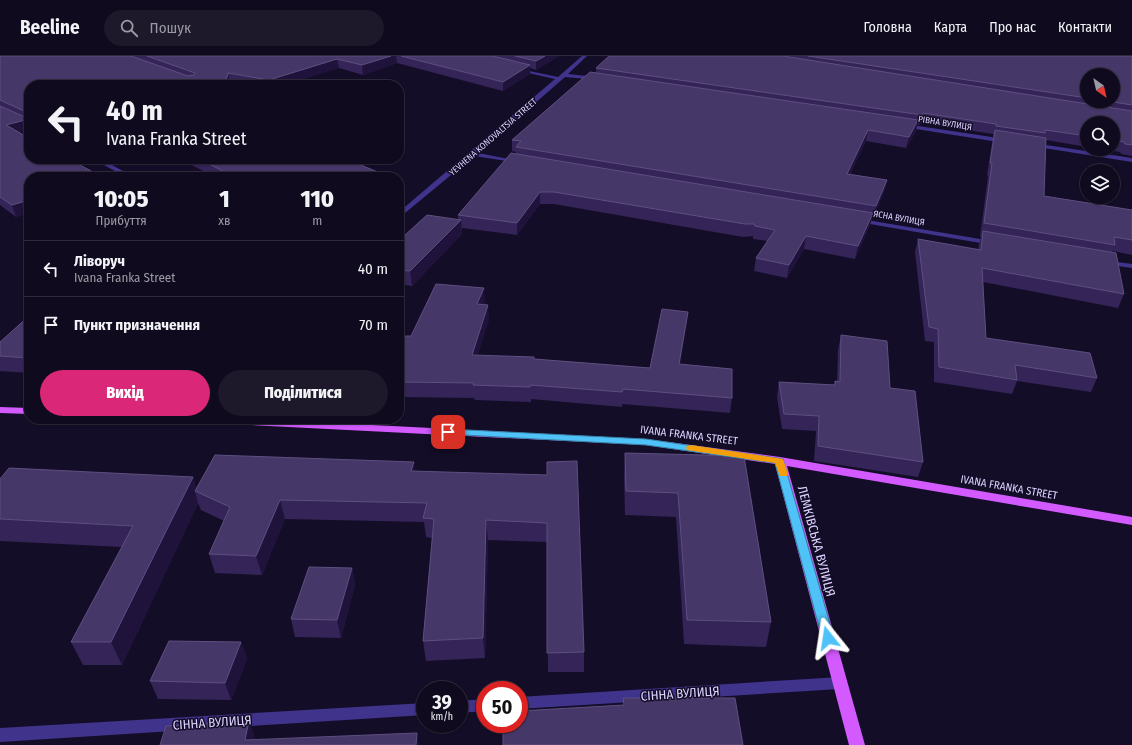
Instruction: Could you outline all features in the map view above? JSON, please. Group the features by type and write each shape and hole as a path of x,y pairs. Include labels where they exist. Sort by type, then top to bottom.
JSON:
{"main road":[{"path":"0,410 24,411"},
{"name":"IVANA FRANKA STREET","path":"344,424 646,442 780,461 1132,521"},
{"name":"ЛЕМКІВСЬКА ВУЛИЦЯ","path":"780,461 857,745"}],"street":[{"name":"YEVHENA KONOVALTSIA STREET","path":"404,212 473,154 585,56"},
{"path":"510,67 562,77 604,81"},
{"name":"РІВНА ВУЛИЦЯ","path":"896,124 1014,142"},
{"path":"1030,145 1132,160"},
{"path":"473,154 528,164"},
{"path":"106,164 121,172"},
{"name":"ЯСНА ВУЛИЦЯ","path":"850,218 999,244"},
{"path":"1101,261 1132,266"},
{"name":"СІННА ВУЛИЦЯ","path":"528,702 840,683"},
{"name":"СІННА ВУЛИЦЯ","path":"0,735 416,710"}],"building":[{"path":"0,56 131,56 188,76 194,75 195,73 147,56 391,56 362,65 337,59 269,80 228,73 226,80 24,80 24,111 0,100"},
{"path":"401,56 493,56 530,65 503,82"},
{"path":"515,56 545,56 536,61"},
{"path":"609,56 783,56 1080,103 1080,108 1113,108 1132,111 1132,145 1120,141 1120,116 1080,116 1080,135 1045,130 1045,133 923,113 922,115 596,68"},
{"path":"808,56 1132,56 1132,105 1120,103 1120,68 1080,68 1080,97"},
{"path":"590,72 918,120 909,137 868,130 847,174 887,180 876,206 516,147 521,141 512,140"},
{"path":"0,106 24,117 24,120 6,125 24,135 24,164 78,164 93,172 24,172 24,201 12,205 0,197"},
{"path":"995,130 1046,138 1044,196 1080,202 1080,204 1094,204 1132,210 1132,240 1114,237 1115,245 984,223 992,163 990,163"},
{"path":"511,153 873,213 858,246 806,236 789,265 756,258 775,230 755,226 754,224 745,224 554,192 540,192 517,223 458,215"},
{"path":"209,164 358,164 378,172 225,172"},
{"path":"427,215 461,220 410,271 404,270 404,236"},
{"path":"983,231 1116,253 1124,294 982,268 986,338 1090,353 1097,378 1015,365 1017,380 939,367 938,329 929,327 918,239 981,250"},
{"path":"436,284 484,288 477,304 488,305 472,355 534,357 534,359 650,368 662,309 688,312 679,364 732,369 732,398 623,389 622,392 530,385 530,387 473,385 474,383 404,382 404,336 411,336"},
{"path":"24,320 24,358 0,356 0,342"},
{"path":"841,335 887,341 890,388 915,391 923,462 818,446 819,416 784,414 779,382 835,385 835,381 840,382"},
{"path":"625,453 744,456 771,622 687,620 678,493 626,491"},
{"path":"215,455 414,462 411,471 547,475 547,462 577,461 584,652 547,653 547,523 486,520 483,638 423,641 434,519 423,518 427,503 280,500 256,556 209,554 230,507 195,491"},
{"path":"9,468 193,477 111,642 71,642 133,526 0,519 0,479"},
{"path":"309,567 352,568 337,620 291,619"},
{"path":"169,641 241,642 225,683 150,681"},
{"path":"623,698 735,698 743,745 503,745 503,733 528,733 528,710 624,705"},
{"path":"249,721 245,740 417,733 416,745 160,745 166,726"}],"slow traffic":[{"path":"691,448 780,461 783,474"}],"route":[{"path":"448,432 646,442 780,461 828,638"}]}
